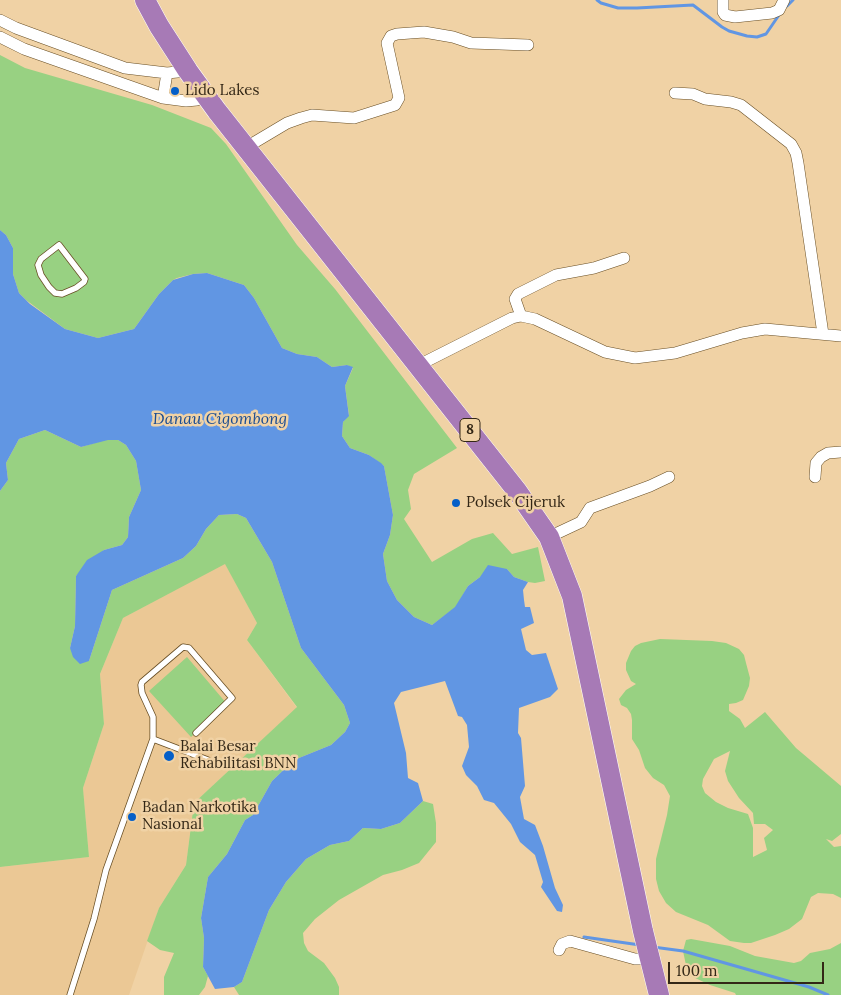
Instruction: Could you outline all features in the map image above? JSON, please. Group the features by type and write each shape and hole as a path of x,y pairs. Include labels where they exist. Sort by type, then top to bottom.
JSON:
{"highway":[{"name":"8","path":"145,0 188,71 245,148 419,365 517,491 549,537 572,596 643,931 659,995"}],"street":[{"path":"723,0 723,12 725,15 735,17 772,13 779,10 784,0"},
{"path":"0,20 94,57 130,68 167,73 188,71"},
{"path":"245,148 287,123 301,118 312,116 354,118 395,105 399,98 387,43 391,36 396,34 424,32 453,37 471,43 528,45"},
{"path":"0,37 24,49 163,98 186,101 197,100 206,96"},
{"path":"124,84 130,68"},
{"path":"163,98 167,73"},
{"path":"675,93 693,94 705,99 740,105 791,144 796,153 798,163 823,334"},
{"path":"521,316 515,300 518,294 556,275 594,268 624,258"},
{"path":"419,365 512,318 521,316 535,319 605,352 635,358 684,351 755,330 774,329 841,336"},
{"path":"815,477 816,462 821,457 825,454 841,452"},
{"path":"549,537 581,522 590,508 669,477"},
{"path":"559,950 562,944 570,941 635,959 650,956"}],"lane":[{"path":"59,245 72,262 85,280 69,292 56,293 41,275 39,262 59,245"},
{"path":"70,995 94,919 106,870 153,739 153,717 142,693 141,685 142,682 183,647 189,648 232,698 196,733"},
{"path":"153,739 208,760"}],"shaded area":[{"name":"Balai Besar Rehabilitasi BNN","path":"225,563 257,623 247,640 297,708 194,803 186,865 159,908 129,995 0,995 0,867 89,857 83,788 104,724 100,674 123,618"}],"green space":[{"path":"0,55 25,68 152,105 211,128 226,144 297,245 335,289 457,448 414,474 408,490 411,509 404,519 432,562 472,539 493,533 512,554 538,547 545,581 528,582 514,577 507,569 480,577 468,586 456,607 432,625 414,617 397,600 387,581 383,554 390,535 393,515 384,466 369,455 350,448 342,436 343,422 349,415 345,386 353,368 347,365 332,367 317,357 297,354 282,348 254,298 244,285 207,273 177,278 159,294 134,329 98,338 65,329 26,300 19,293 13,274 13,248 6,235 0,230"},
{"path":"45,430 81,447 108,439 118,440 126,445 136,461 141,490 129,517 128,537 122,545 104,550 76,576 75,626 70,648 89,661 112,590 183,558 196,546 206,529 219,515 237,514 246,518 272,562 301,648 344,705 350,723 345,732 331,745 294,760 272,781 253,815 245,820 227,854 208,877 201,918 204,938 203,967 208,976 205,987 199,995 164,995 164,977 174,953 160,950 147,941 159,908 186,865 194,803 297,707 247,640 257,623 225,564 123,618 100,674 104,724 83,788 89,857 0,867 0,491 8,480 6,463 19,439"},
{"path":"660,639 712,641 726,643 739,649 744,655 750,678 749,686 743,700 729,704 729,711 740,719 745,728 765,712 796,748 841,786 841,834 832,841 826,839 834,847 841,846 841,898 833,894 818,893 811,897 802,919 789,929 751,943 730,941 708,925 676,912 666,903 659,891 656,879 656,859 670,796 664,785 653,778 645,768 639,750 632,739 631,714 627,708 621,705 619,699 626,690 636,684 631,681 626,670 626,663 631,651 641,643","holes":["730,751 725,771 728,781 739,798 753,813 754,824 765,824 773,830 764,838 767,850 753,857 753,828 748,814 716,802 705,793 702,786 703,779 714,759"]},
{"path":"187,657 227,704 191,737 149,691"},
{"path":"423,801 433,804 436,842 419,863 383,875 339,900 315,919 303,933 304,943 308,951 324,963 335,978 339,987 339,995 239,995 234,987 242,982 269,910 286,882 306,859 330,845 349,841 363,828 381,829 400,823"},
{"path":"691,939 730,946 755,956 794,963 801,961 810,953 830,949 841,943 841,995 736,995 691,976 687,970 683,951 686,940"}],"water":[{"name":"Danau Cigombong","path":"0,230 6,235 13,248 13,274 19,293 30,304 65,329 98,338 134,329 159,294 173,280 193,274 207,273 244,285 254,298 282,348 297,354 317,357 332,367 347,365 353,367 345,386 349,416 343,422 342,436 350,448 369,455 384,466 393,515 390,535 383,554 387,581 397,600 414,617 432,625 455,607 468,586 480,577 488,565 507,569 514,577 528,582 523,590 525,607 530,607 534,623 521,629 526,650 532,655 546,653 558,689 550,697 519,708 518,733 521,738 525,786 520,797 524,819 535,825 543,846 555,888 563,905 562,912 557,911 541,887 543,882 535,855 520,842 511,824 494,803 484,800 477,786 466,775 462,766 469,747 467,725 462,717 458,716 445,681 401,692 394,703 406,753 408,778 418,783 423,801 400,823 381,829 363,828 349,841 330,845 306,859 286,882 269,910 242,982 234,987 215,989 203,967 204,938 201,918 208,877 227,854 245,820 253,815 272,781 294,760 331,745 345,732 350,723 344,705 301,648 272,562 246,518 237,514 219,515 206,529 196,546 183,558 112,590 89,661 80,664 73,657 70,648 75,626 76,576 87,560 104,550 122,545 128,537 129,517 141,490 136,461 126,445 118,440 108,440 81,447 45,430 19,439 6,463 8,480 0,491"}],"waterway":[{"path":"597,0 618,8 693,5 729,31 757,37 766,34 779,15"},
{"path":"787,6 793,0"},
{"path":"584,937 640,945"},
{"path":"653,947 683,951 809,987 828,995"}],"place":[{"name":"Lido Lakes","path":"175,91"},
{"name":"Polsek Cijeruk","path":"456,503"},
{"name":"Balai Besar Rehabilitasi BNN","path":"169,756"},
{"name":"Badan Narkotika Nasional","path":"132,817"}]}
